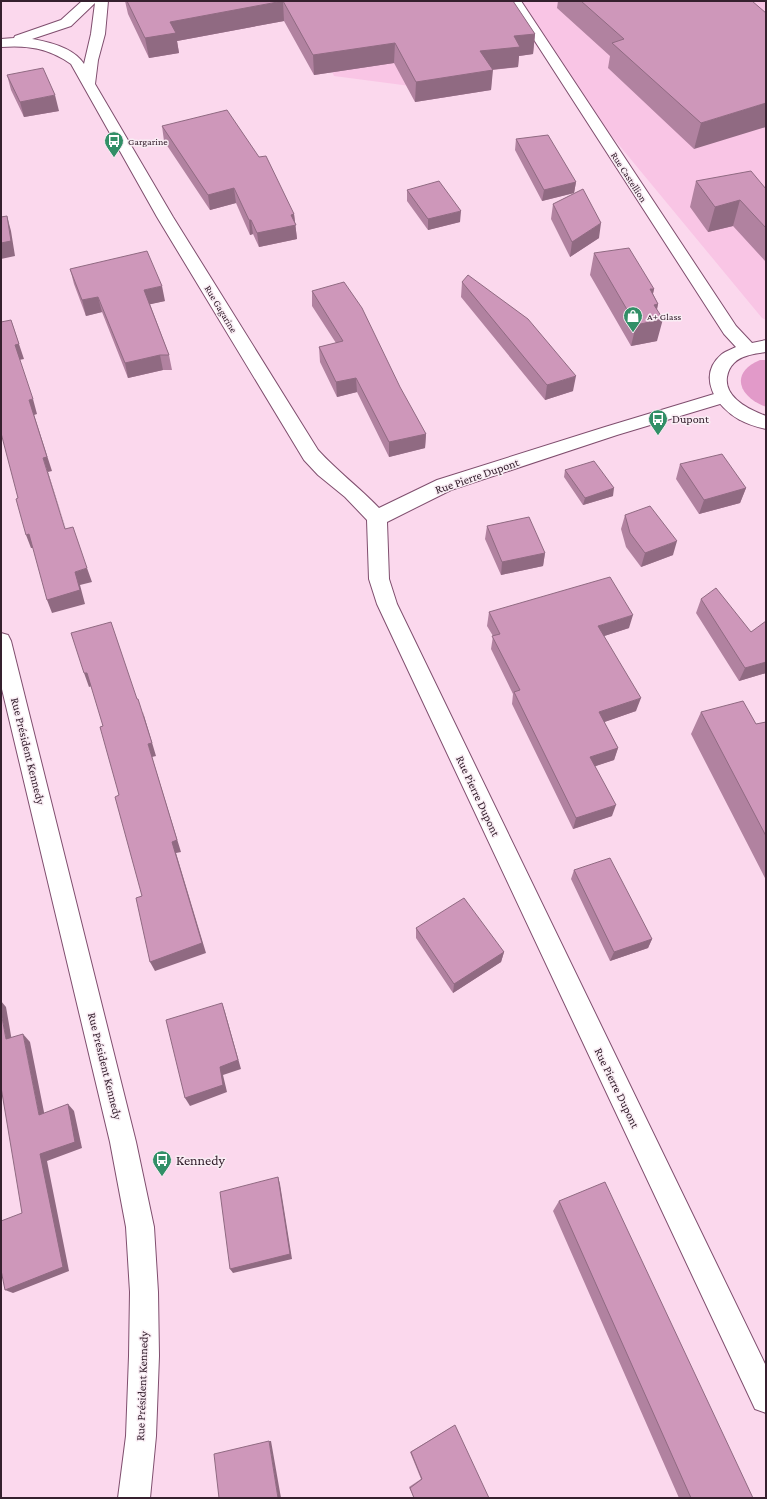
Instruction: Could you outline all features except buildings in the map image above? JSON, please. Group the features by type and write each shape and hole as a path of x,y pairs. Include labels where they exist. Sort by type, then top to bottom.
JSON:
{"street":[{"path":"4,42 48,30 66,23 90,1"},
{"path":"89,83 91,60 98,34 102,1"},
{"name":"Rue Castellion","path":"515,1 730,330 747,348"},
{"path":"60,51 60,42 66,23"},
{"path":"4,42 25,42 48,45 60,51 79,44 98,34"},
{"name":"Rue Gagarine","path":"60,51 76,62 165,217 311,455 324,470 352,492 377,518"},
{"path":"766,346 747,348 737,352 726,360 719,369 717,380 724,397 741,413 756,421 766,423"},
{"name":"Rue Pierre Dupont","path":"724,397 611,431 444,485 377,518 379,579 387,604 766,1398"},
{"name":"Rue Président Kennedy","path":"1,641 122,1134 140,1227 144,1292 144,1356 141,1436 134,1498"}],"shaded area":[{"path":"301,1 766,1 766,320 762,318 533,41 456,92 334,76"},
{"path":"760,360 766,360 766,407 749,397 741,385 741,378 744,371 750,365"}],"place":[{"name":"Gargarine","path":"114,158"},
{"name":"A+ Glass","path":"633,333"},
{"name":"Dupont","path":"658,436"},
{"name":"Kennedy","path":"162,1177"}]}
